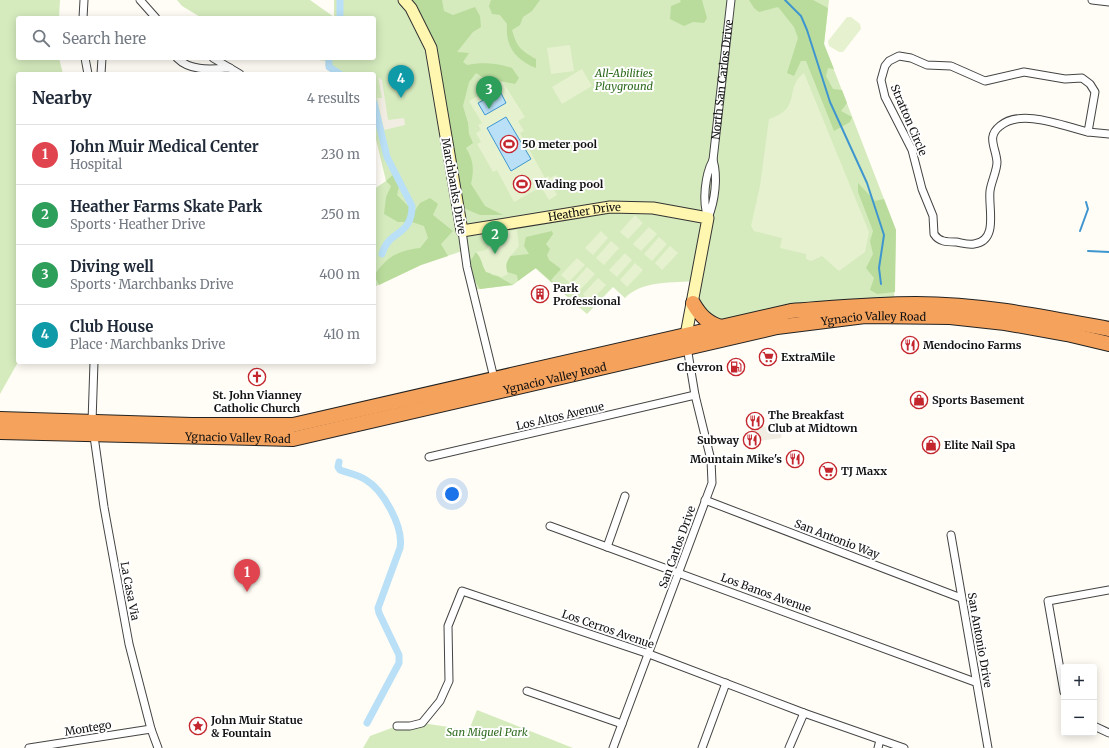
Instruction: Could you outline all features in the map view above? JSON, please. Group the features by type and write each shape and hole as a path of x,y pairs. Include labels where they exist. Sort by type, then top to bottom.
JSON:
{"highway":[{"path":"692,303 699,313 711,324 721,327"},
{"name":"Ygnacio Valley Road","path":"0,419 93,429 294,439 687,341 721,327 791,311 864,305 917,304 970,307 1034,315 1109,329"},
{"path":"825,321 825,315 827,312 856,310 864,305"},
{"name":"Ygnacio Valley Road","path":"0,432 292,425 494,378 687,341 865,316 950,317 1013,324 1068,334 1109,344"}],"street":[{"path":"83,16 84,0"},
{"path":"140,0 154,16"},
{"name":"Marchbanks Drive","path":"404,0 411,8 431,48 469,275 494,378"},
{"name":"North San Carlos Drive","path":"687,341 692,303 708,218 712,208 716,171 713,160 731,0"},
{"path":"1092,0 1109,2"},
{"name":"Stratton Circle","path":"905,56 927,65 951,66 985,81 1024,72 1065,79 1082,78 1090,84 1095,92 1088,132 1024,117 1011,119 1001,124 995,130 992,139 997,164 991,185 991,225 988,235 977,244 942,241 934,234 933,216 922,189 912,150 885,97 881,80 882,70 889,61 894,58 905,56"},
{"path":"85,60 88,72"},
{"path":"101,72 102,60"},
{"path":"179,60 203,70 230,68"},
{"path":"216,60 237,72"},
{"path":"1088,132 1109,134"},
{"name":"Heather Drive","path":"462,231 610,207 653,208 708,218"},
{"name":"San Carlos Drive","path":"613,748 712,483 712,468 695,395 687,341"},
{"name":"La Casa Via","path":"94,364 93,429 115,575 129,644 150,730 158,748"},
{"name":"Los Altos Avenue","path":"429,457 695,395"},
{"path":"607,547 625,496"},
{"name":"San Antonio Way","path":"705,500 961,598"},
{"name":"Los Banos Avenue","path":"550,526 975,682"},
{"name":"San Antonio Drive","path":"950,534 975,682 988,748"},
{"path":"1061,675 1048,601 1109,590"},
{"name":"Los Cerros Avenue","path":"397,726 410,726 422,723 440,701 449,681 448,626 462,591 649,654 804,713 904,748"},
{"path":"702,748 726,683"},
{"path":"527,691 622,724"},
{"path":"789,748 804,713"},
{"path":"1097,727 1109,733"},
{"name":"Montego","path":"29,748 150,730"},
{"path":"878,748 880,740"}],"green space":[{"path":"0,0 60,0 59,16 16,16 16,60 60,60 62,72 16,72 17,364 0,394"},
{"path":"177,0 310,0 333,16 199,16 182,6"},
{"name":"All-Abilities Playground","path":"334,0 829,0 824,44 896,230 894,304 721,327 699,313 696,281 649,285 632,292 625,298 613,287 587,314 535,268 513,285 472,290 465,250 421,265 376,286 376,188 386,181 376,139 376,72 334,72 325,65 326,61 319,60 376,60 376,16 334,16"},
{"path":"404,0 442,0 444,11 453,15 475,7 480,16 481,27 473,32 457,52 469,53 463,62 467,65 484,63 506,66 512,68 519,78 515,84 482,77 476,73 469,82 463,106 468,123 469,134 473,143 466,148 471,157 473,166 471,184 485,206 503,215 480,215 456,205 431,48"},
{"path":"491,0 540,0 532,11 523,17 520,25 512,30 520,48 536,59 536,68 523,61 513,52 508,39 507,24 500,15 492,14 489,6"},
{"path":"680,0 702,0 707,18 704,23 693,22 684,26 670,19 671,6 681,2"},
{"path":"749,0 813,0 828,8 824,44 834,69 828,68 826,76 833,89 842,90 847,103 841,111 852,117 850,122 834,131 806,61 801,61 794,76 787,73 798,38 794,27 778,7 759,12 754,8"},
{"path":"847,17 851,17 860,24 861,29 843,52 839,52 829,46 828,41"},
{"path":"570,45 574,71 551,74 547,48"},
{"path":"582,69 592,86 562,104 552,87"},
{"path":"804,73 869,232 865,252 839,271 822,256 811,261 806,259 806,254 780,248 782,238 754,231 751,226 760,186 769,119 779,115 786,109 789,104 794,85"},
{"path":"503,82 525,117 518,121 524,131 520,133 545,178 548,176 550,178 556,175 558,178 550,182 557,195 549,200 541,187 514,202 497,170 493,172 477,144 481,142 476,133 481,130 478,125 482,123 469,101"},
{"path":"397,171 401,178 397,195 414,212 420,203 430,198 438,204 433,215 453,231 441,244 448,256 421,265 379,285 376,279 376,273 384,263 399,253 420,248 428,238 424,226 412,222 398,222 384,214 386,197 391,186 386,181"},
{"path":"858,183 875,201 884,199 896,230 895,292 877,294 870,290 874,278 866,268 873,254 870,241 873,231 858,192"},
{"path":"635,215 643,223 628,239 620,232"},
{"path":"649,227 657,234 641,251 633,244"},
{"path":"517,230 519,246 507,262 506,269 508,274 502,277 486,272 480,257 476,252 486,250 494,241 493,234"},
{"path":"552,231 553,234 546,244 550,249 547,255 549,260 561,269 551,280 587,314 536,268 518,281 517,275 507,272 506,265 510,256 529,254 524,246 526,237"},
{"path":"601,231 608,238 593,255 585,248"},
{"path":"659,237 667,244 652,261 644,254"},
{"path":"611,241 619,248 604,265 596,258"},
{"path":"670,246 678,253 662,270 655,263"},
{"path":"476,252 482,259 483,266 492,275 497,276 513,285 480,289 467,267"},
{"path":"625,253 632,260 617,277 609,270"},
{"path":"577,258 585,265 569,282 561,275"},
{"path":"635,263 643,270 627,287 620,280"},
{"path":"587,267 595,274 579,291 572,284"},
{"path":"598,278 606,285 590,302 583,294"},
{"name":"San Miguel Park","path":"477,710 573,748 363,748 370,736 397,726 422,723 469,730"}],"shaded area":[{"path":"378,77 382,80 388,120 404,118 405,125 384,130 377,98 382,98"},
{"path":"759,425 782,433 781,438 759,441 753,439 750,427"}],"water":[{"path":"500,91 506,103 485,115 478,103"},
{"name":"50 meter pool","path":"506,117 531,159 511,171 487,128"}],"waterway":[{"path":"340,0 340,16"},
{"path":"785,0 801,16 807,30 830,102 867,183 884,235 879,268 881,284"},
{"path":"329,60 329,67 337,72"},
{"path":"376,111 387,157 412,206 411,216 408,223 390,240 385,246 382,254"},
{"path":"1080,231 1088,209 1086,202"},
{"path":"1088,251 1109,252"},
{"path":"339,462 338,467 340,470 363,478 373,485 379,492 391,510 399,530 400,539 400,548 378,608 399,655 399,663 367,723"}],"place":[{"name":"Club House","path":"401,98"},
{"name":"Diving well","path":"489,109"},
{"name":"50 meter pool","path":"509,144"},
{"name":"Wading pool","path":"522,184"},
{"name":"Heather Farms Skate Park","path":"495,254"},
{"name":"Park Professional","path":"540,294"},
{"name":"Mendocino Farms","path":"910,345"},
{"name":"ExtraMile","path":"768,357"},
{"name":"Chevron","path":"736,367"},
{"name":"St. John Vianney Catholic Church","path":"257,377"},
{"name":"Sports Basement","path":"919,400"},
{"name":"The Breakfast Club at Midtown","path":"755,421"},
{"name":"Subway","path":"752,440"},
{"name":"Elite Nail Spa","path":"931,445"},
{"name":"Mountain Mike's","path":"795,459"},
{"name":"TJ Maxx","path":"828,471"},
{"name":"John Muir Medical Center","path":"247,592"},
{"name":"John Muir Statue & Fountain","path":"198,726"}]}
